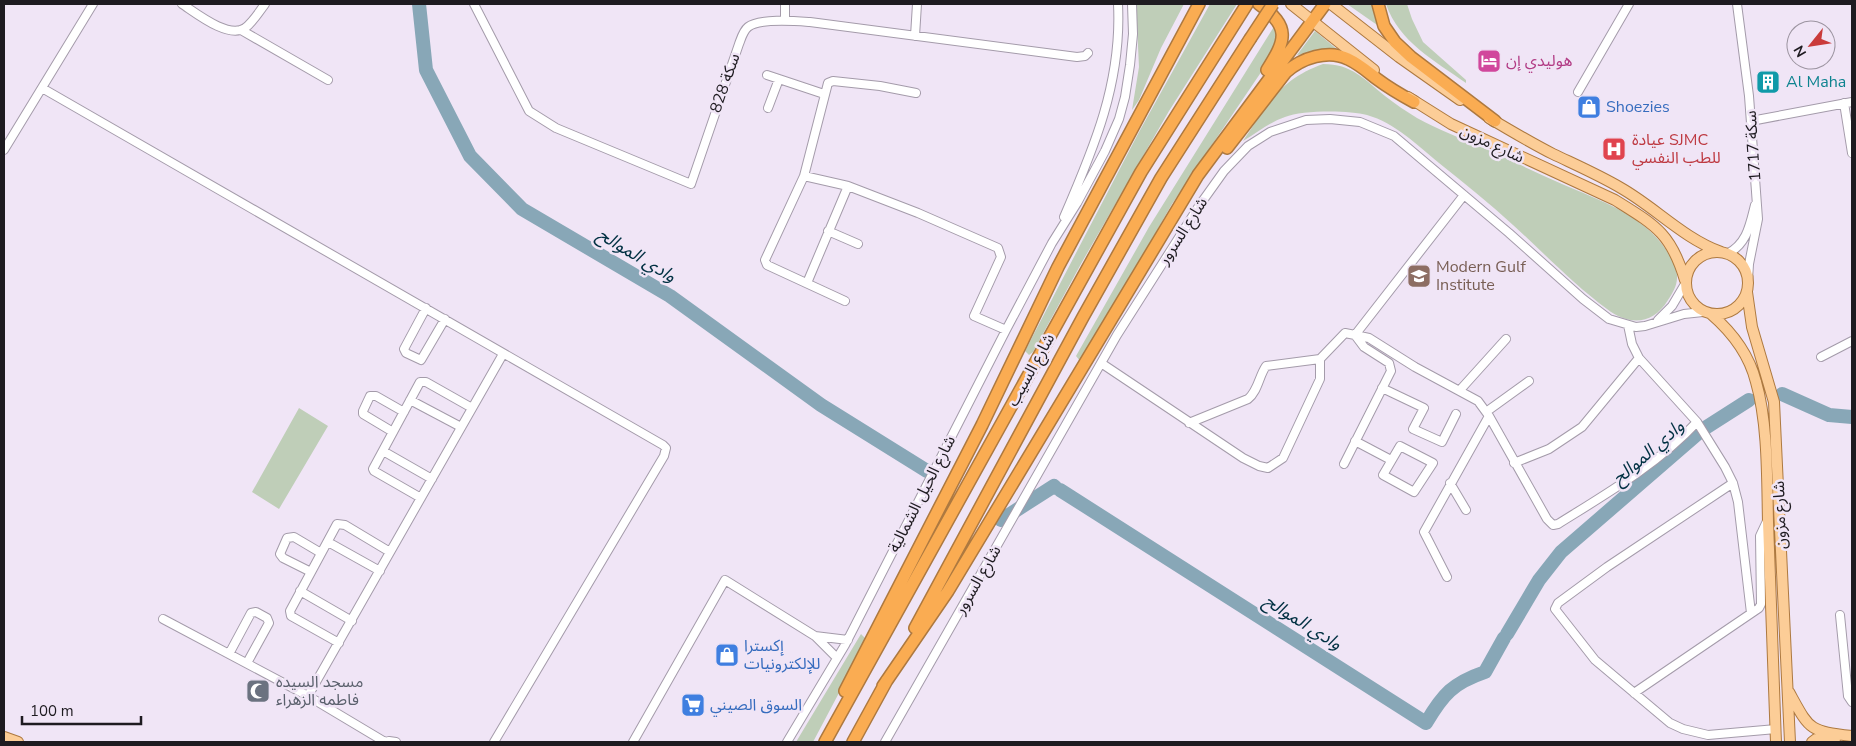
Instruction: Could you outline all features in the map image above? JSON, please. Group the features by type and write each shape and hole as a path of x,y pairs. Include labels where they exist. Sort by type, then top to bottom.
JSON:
{"highway":[{"path":"1165,66 1171,41 1192,4"},
{"path":"825,742 842,696 982,425 1058,267 1199,4"},
{"path":"1174,50 1190,31 1207,4"},
{"name":"شارع السيب","path":"825,742 1141,172 1247,4"},
{"path":"1235,125 1246,101 1281,46 1283,36 1279,23 1259,4"},
{"name":"شارع السيب","path":"853,742 1083,317 1161,178 1273,4"},
{"path":"883,686 953,583 1198,175 1325,4"},
{"path":"1378,4 1384,26 1395,42 1411,57 1495,121"},
{"path":"1198,175 1223,154 1286,72 1295,64 1305,60 1326,56 1347,58 1394,91 1414,102"}],"main road":[{"name":"شارع مزون","path":"1292,4 1414,102 1451,124 1615,200 1652,223 1664,234 1674,249 1685,282"},
{"name":"شارع مزون","path":"1331,4 1445,91 1524,139 1623,189 1649,206 1690,238 1724,253"},
{"path":"1724,253 1742,264 1747,275 1748,287 1742,302 1734,310 1722,315 1707,313 1690,301 1685,282 1689,269 1695,260 1705,254 1724,253"},
{"name":"شارع مزون","path":"1748,287 1752,327 1774,402 1790,742"},
{"name":"شارع مزون","path":"1707,313 1725,326 1748,359 1756,382 1762,412 1768,518 1776,742"},
{"path":"1788,690 1804,719 1814,729 1852,737"},
{"path":"4,737 18,742"},
{"path":"1812,742 1816,740 1837,741 1852,737"}],"street":[{"path":"4,150 93,4"},
{"path":"182,4 223,29 236,32 246,27 265,4"},
{"name":"سكة 828","path":"474,4 529,111 556,128 691,184 745,30 748,26 756,23 785,21 1077,57 1085,56 1088,53"},
{"path":"785,4 785,21"},
{"path":"915,36 917,4"},
{"name":"شارع الحيل الشمالية","path":"1052,243 1096,143 1106,110 1117,51 1118,4"},
{"name":"شارع الحيل الشمالية","path":"787,742 848,640 1006,330 1052,243 1091,177 1119,119 1130,65 1133,34 1132,4"},
{"path":"1578,92 1629,4"},
{"name":"سكة 1717","path":"1737,4 1752,121 1758,219 1749,264 1748,287"},
{"path":"1119,21 1127,26 1133,34"},
{"path":"241,30 328,80"},
{"path":"767,74 824,94"},
{"path":"768,108 779,78"},
{"path":"845,301 767,265 765,262 804,176 828,84 832,81 880,86 916,93"},
{"path":"42,88 647,435 666,448 665,455 494,742"},
{"path":"1752,121 1848,102 1852,153"},
{"name":"شارع السرور","path":"885,742 1101,363 1194,214 1224,171 1248,146 1270,132 1306,120 1330,120 1360,122 1394,136 1509,233 1582,299 1609,319 1636,327 1684,314 1707,313"},
{"path":"804,176 848,186 918,213 998,248 1001,257 974,316 1006,330"},
{"path":"807,283 848,186"},
{"path":"1355,335 1464,195"},
{"name":"سكة 1717","path":"1724,253 1740,246 1744,239 1756,198"},
{"path":"828,231 858,244"},
{"path":"1655,323 1672,306 1685,282"},
{"path":"426,308 404,349 406,353 421,360 444,319"},
{"path":"1628,325 1632,344 1639,358 1697,422 1725,467 1732,483 1738,502 1752,613"},
{"path":"1189,423 1248,399 1253,395 1262,371 1266,366 1320,359 1345,333 1369,338 1478,401 1548,519 1553,524 1558,524 1619,486 1683,437 1697,422"},
{"path":"1344,464 1391,371 1389,364 1364,347 1355,335"},
{"path":"1460,390 1506,339"},
{"path":"1821,356 1852,341"},
{"path":"308,696 503,354"},
{"path":"1514,463 1549,449 1582,427 1639,358"},
{"path":"1101,363 1123,376 1189,423 1259,466 1268,468 1283,458 1320,379 1320,359"},
{"path":"421,498 373,469 420,382 422,381 472,408"},
{"path":"1447,577 1424,532 1487,414 1530,381"},
{"path":"1382,388 1424,408 1413,429 1442,442 1456,414"},
{"path":"393,432 363,414 370,396 376,396 404,412"},
{"path":"410,400 461,427"},
{"path":"1355,442 1391,460"},
{"path":"1400,446 1433,463 1414,492 1383,475 1391,460 1400,446"},
{"path":"383,450 432,479"},
{"path":"1450,483 1466,510"},
{"path":"1732,483 1607,567 1556,606 1555,609 1595,660 1670,723 1708,735 1776,729"},
{"path":"1634,693 1759,608 1762,604 1760,536 1768,518"},
{"path":"339,643 292,616 290,611 337,524 344,525 390,552"},
{"path":"311,572 283,558 280,554 287,538 294,537 321,553"},
{"path":"328,542 380,570"},
{"path":"633,742 725,580 814,636 837,658"},
{"path":"300,591 352,621"},
{"path":"229,654 251,613 256,612 267,618 269,623 247,663"},
{"path":"1840,615 1848,696 1852,702"},
{"path":"163,618 308,696 385,742 396,742"},
{"path":"814,636 848,640"}],"green space":[{"path":"1136,4 1184,4 1161,48 1139,100 1132,110 1139,67"},
{"path":"1210,4 1237,4 1169,111 1082,262 1033,352 1029,355 1025,351 1139,132"},
{"path":"1347,4 1372,4 1380,27"},
{"path":"1386,4 1407,4 1423,42 1466,80 1466,83 1419,50 1400,29"},
{"path":"1275,25 1278,34 1272,56 1172,204 1096,337 1080,361 1076,356 1149,227"},
{"path":"1315,31 1338,50 1297,55"},
{"path":"1323,64 1350,70 1364,78 1385,96 1417,118 1605,203 1633,218 1657,238 1674,264 1677,281 1668,300 1662,308 1648,318 1632,320 1615,315 1582,289 1476,193 1405,135 1387,123 1367,115 1349,112 1302,113 1279,119 1243,141 1268,105 1285,86 1308,70"},
{"path":"299,408 328,426 279,509 252,492"},
{"path":"861,634 867,640 813,742 796,742"}],"waterway":[{"name":"وادي الموالح","path":"419,4 426,70 470,156 522,209 670,296 821,405 927,471"},
{"name":"وادي الموالح","path":"1782,394 1829,415 1852,417"},
{"name":"وادي الموالح","path":"1507,634 1539,580 1561,552 1702,430 1749,400"},
{"name":"وادي الموالح","path":"1001,520 1054,486 1056,488"},
{"name":"وادي الموالح","path":"1060,490 1426,723 1438,704 1450,691 1457,685 1485,672 1504,638"}],"place":[{"name":"هوليدي إن","path":"1489,61"},
{"name":"Al Maha","path":"1768,82"},
{"name":"Shoezies","path":"1589,107"},
{"name":"عيادة SJMC للطب النفسي","path":"1614,149"},
{"name":"Modern Gulf Institute","path":"1419,276"},
{"name":"إكسترا للإلكترونيات","path":"727,655"},
{"name":"مسجد السيده فاطمه الزهراء","path":"258,691"},
{"name":"السوق الصيني","path":"693,705"}]}
